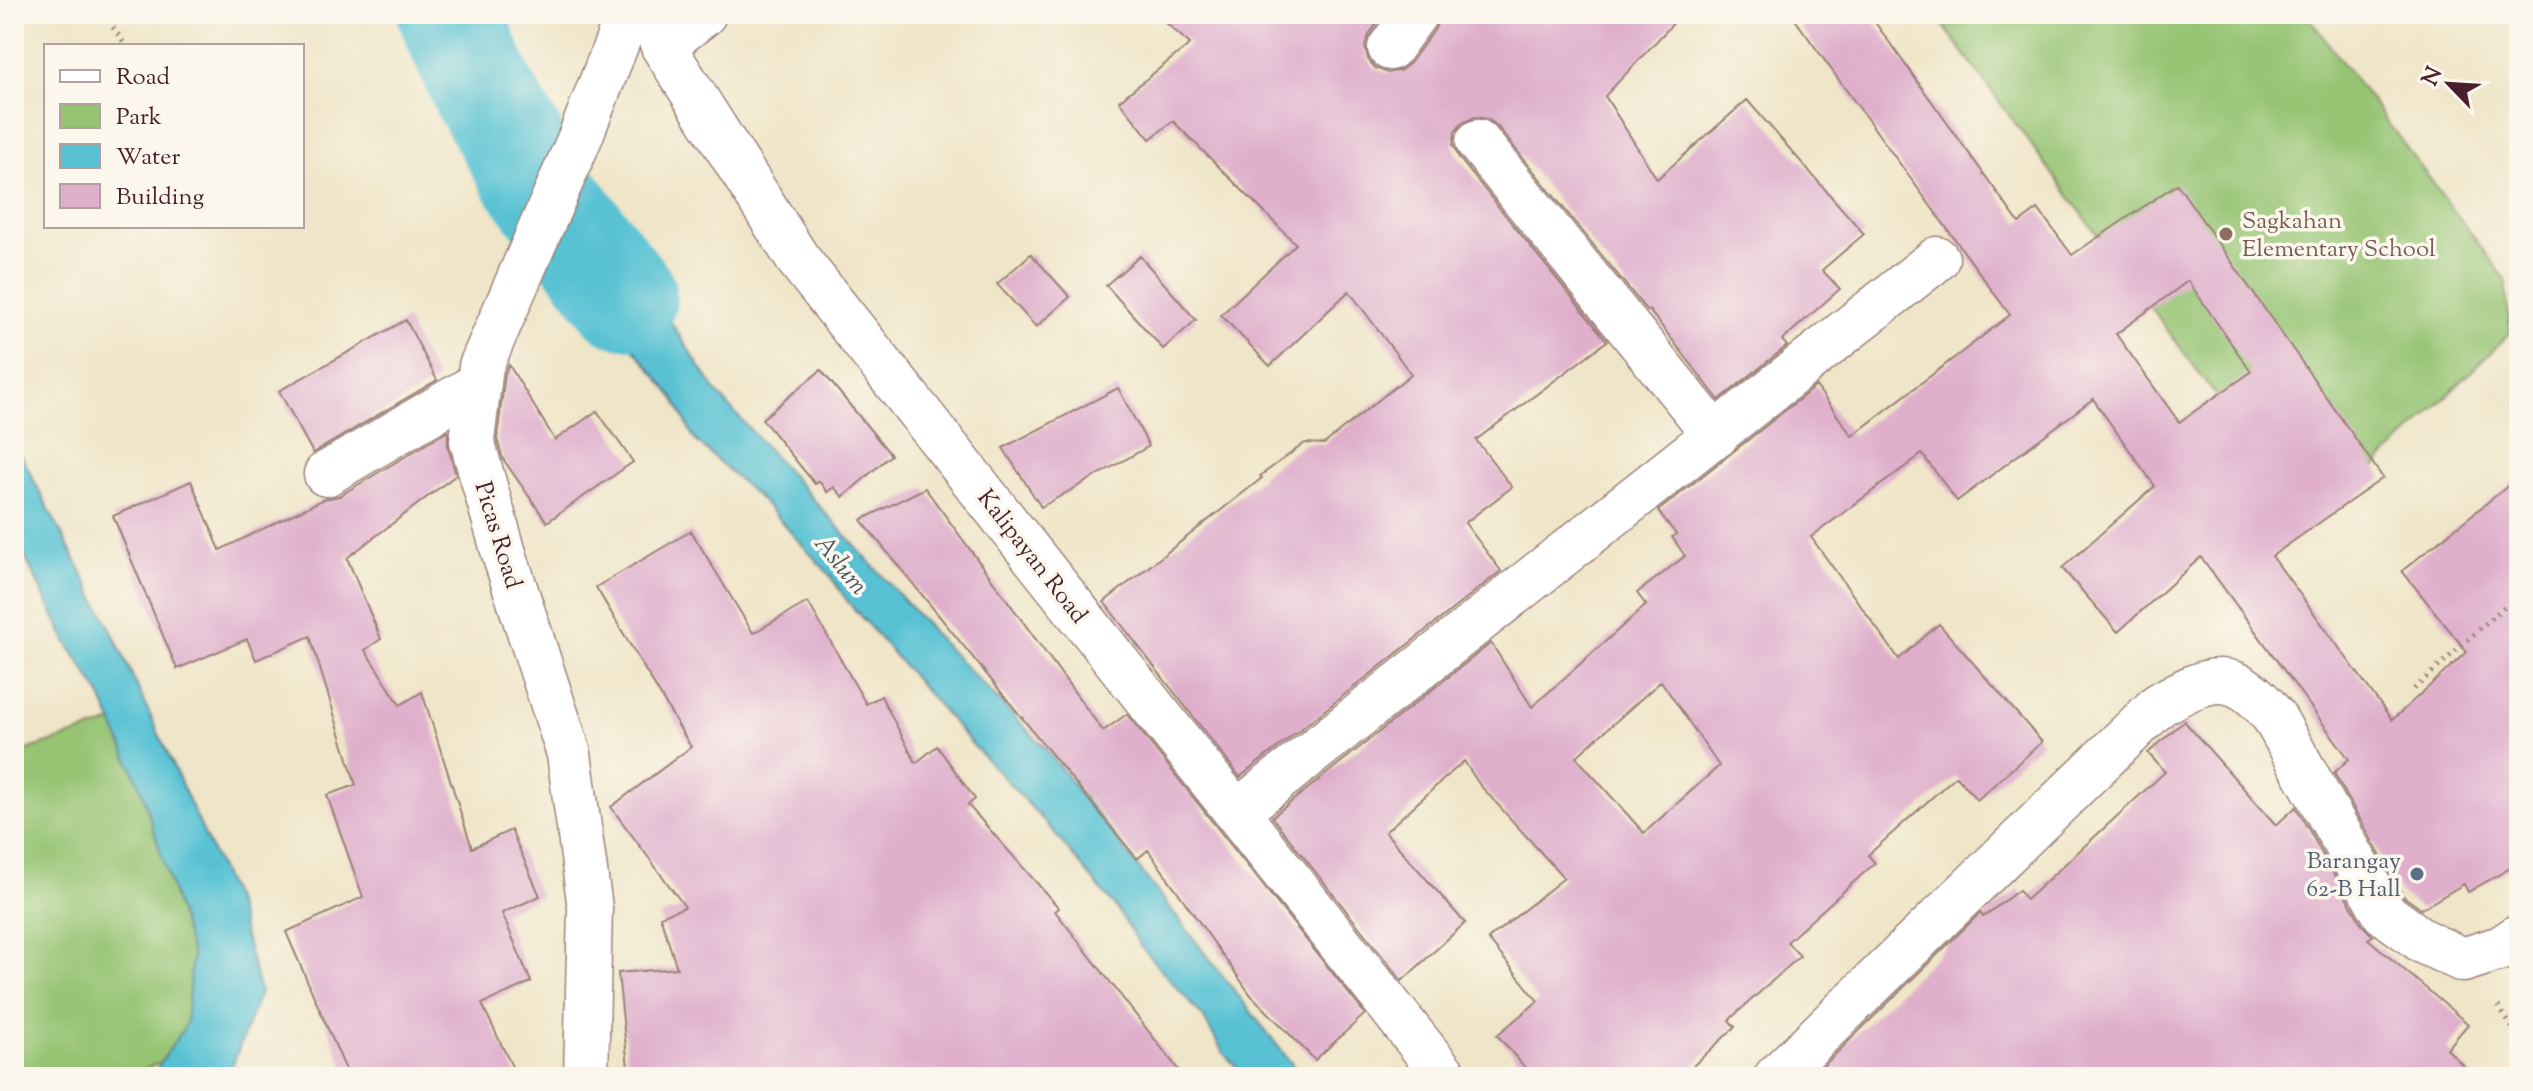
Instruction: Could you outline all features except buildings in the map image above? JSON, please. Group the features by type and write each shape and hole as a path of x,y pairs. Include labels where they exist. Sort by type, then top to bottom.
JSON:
{"street":[{"name":"Picas Road","path":"586,1077 590,908 569,754 505,557 472,441 481,366 579,140 628,14"},
{"path":"657,30 704,14"},
{"name":"Kalipayan Road","path":"657,30 797,258 1446,1077"},
{"path":"1478,142 1716,436"},
{"path":"1237,812 1937,259"},
{"path":"326,474 479,384"},
{"path":"1776,1077 2159,705 2197,683 2235,682 2256,694 2274,717 2384,913 2424,942 2463,960 2501,948 2519,936"}],"path":[{"path":"104,14 125,44"},
{"path":"2414,689 2519,593"}],"green space":[{"path":"1935,14 2306,14 2505,279 2510,333 2373,469 2274,475"},
{"path":"129,717 227,1036 124,1077 14,1077 14,754"}],"water":[{"path":"411,14 485,14 516,63 546,142 517,191"},
{"path":"581,197 651,292 717,393 950,651 1044,747 1302,1077 1246,1077 1224,1054 1203,1017 1141,947 1117,909 1046,823 971,743 848,602 828,573 763,502 694,439 675,399 591,297 574,268 554,246"},
{"path":"14,442 111,629 236,904 260,992 228,1077 151,1077 186,1025 192,956 142,791 99,692 66,641 14,534"}],"waterway":[{"name":"Aslum","path":"450,14 483,91 532,175 625,297"}],"place":[{"name":"Sagkahan Elementary School","path":"2226,234"},
{"name":"Barangay 62-B Hall","path":"2417,874"}]}
